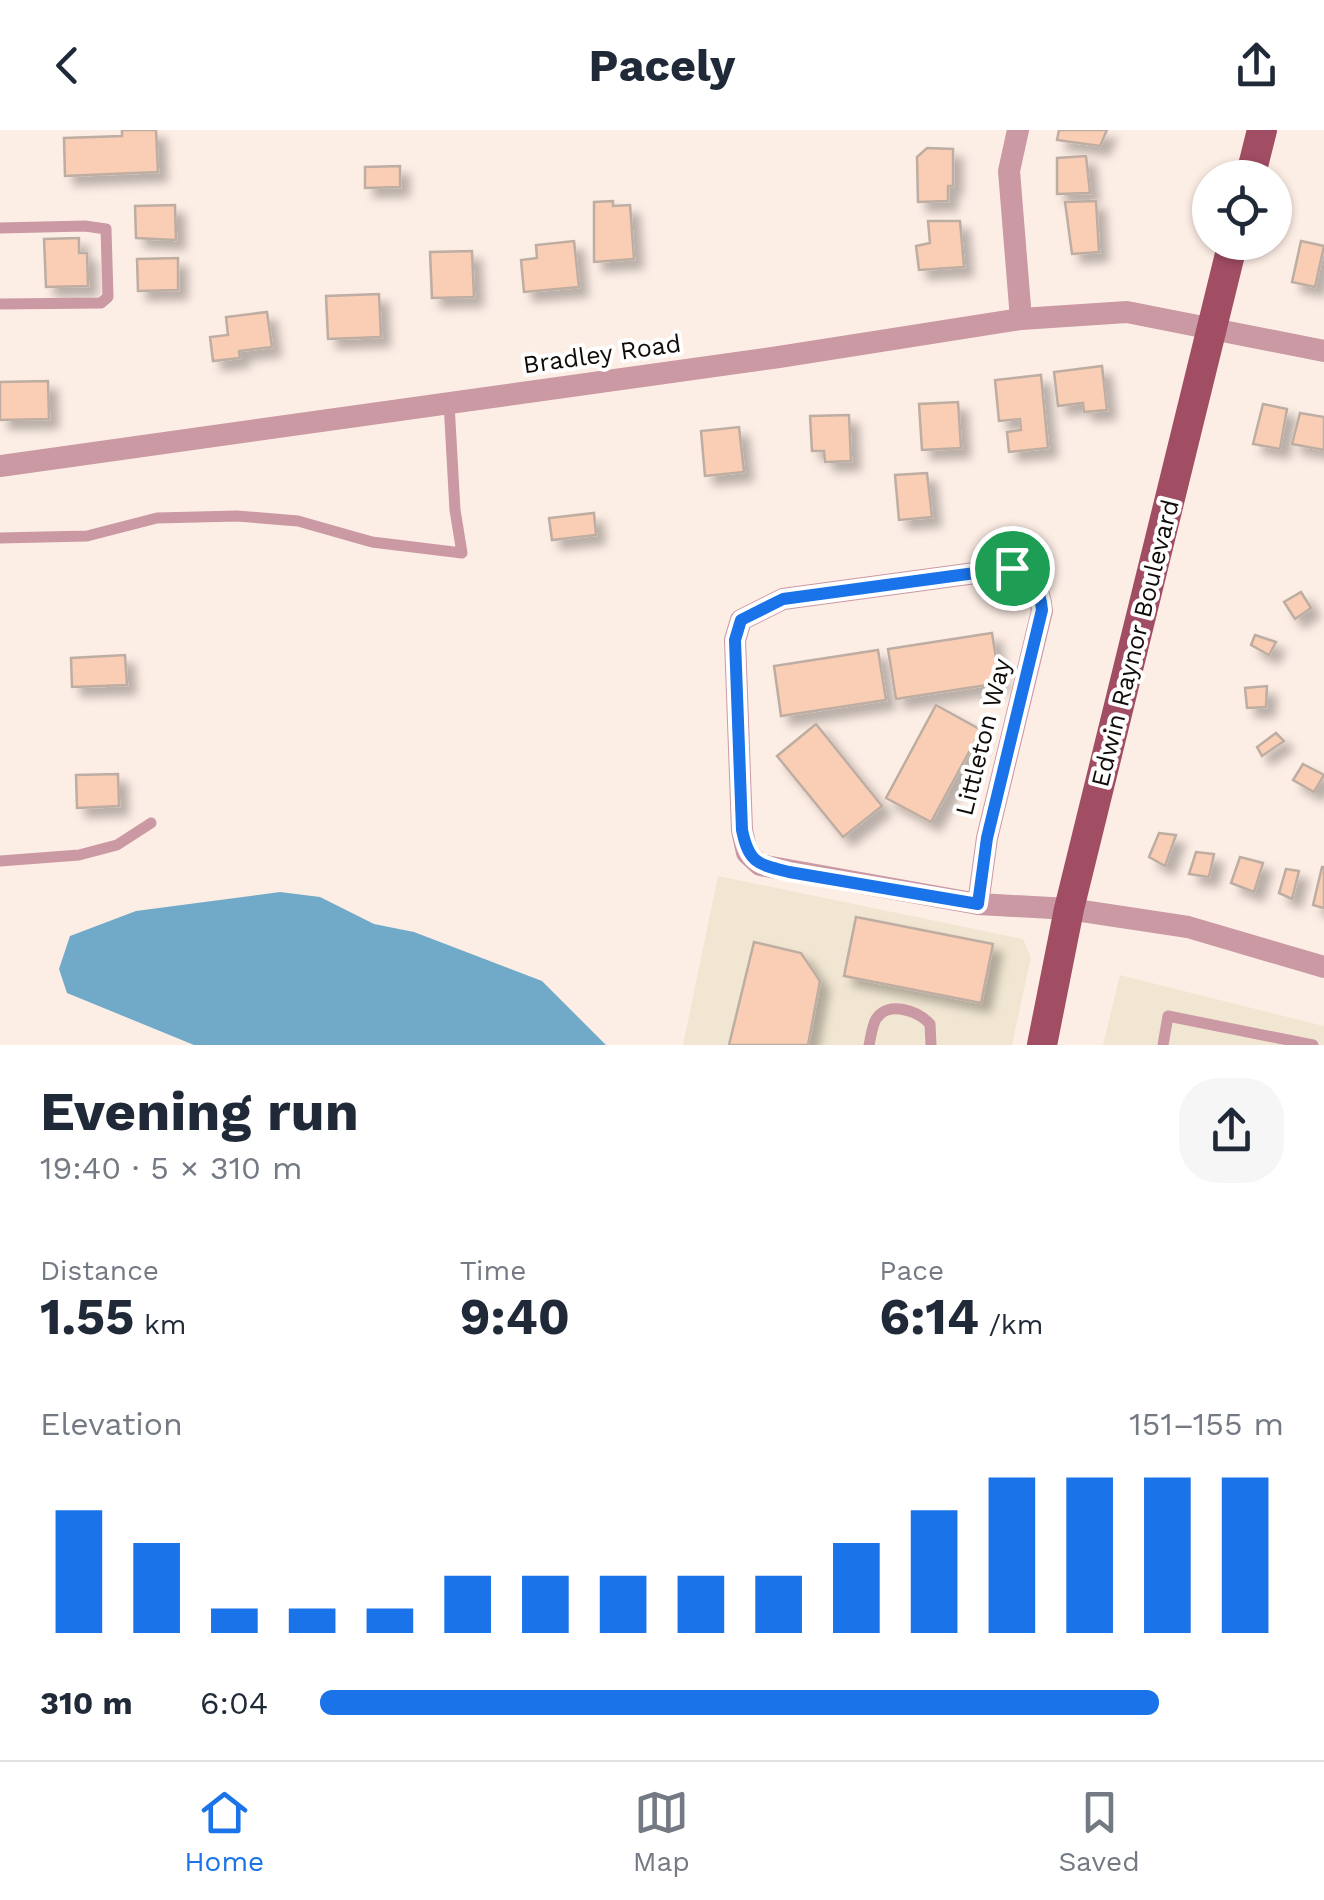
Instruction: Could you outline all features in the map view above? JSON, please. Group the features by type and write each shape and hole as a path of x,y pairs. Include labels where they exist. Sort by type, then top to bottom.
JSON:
{"main road":[{"path":"1254,160 1262,130"},
{"name":"Edwin Raynor Boulevard","path":"1042,1045 1069,909 1228,260"}],"street":[{"path":"1018,130 1009,171 1022,319"},
{"name":"Bradley Road","path":"0,466 779,357 1022,319 1127,312 1324,351"},
{"name":"Littleton Way","path":"978,904 987,838 1042,610 1041,592 1031,579 1012,568 783,599 741,620 735,640 742,830 746,853 760,865 978,904 1069,909 1188,927 1324,966"}],"lane":[{"path":"0,228 106,229 110,277 108,297 101,303 0,304"},
{"path":"0,538 87,536 157,518 237,516 298,521 372,542 462,553 455,510 449,403"},
{"path":"0,861 79,855 117,845 151,824"},
{"path":"869,1045 875,1020 896,1008 920,1014 930,1024 931,1045"},
{"path":"1162,1045 1168,1016 1313,1045"}],"shaded area":[{"path":"718,876 1023,939 1031,957 1012,1045 683,1045"},
{"path":"1120,975 1324,1026 1324,1045 1103,1045"}],"water":[{"path":"280,892 320,897 374,924 414,932 542,981 606,1045 194,1045 67,993 59,969 70,936 136,911"}],"building":[{"path":"122,130 156,130 158,172 65,176 64,138 122,136"},
{"path":"1059,130 1107,130 1100,146 1057,140"},
{"path":"927,148 953,149 953,186 948,186 948,201 918,202 917,157"},
{"path":"1086,156 1090,193 1057,194 1057,158"},
{"path":"400,166 400,187 365,188 365,167"},
{"path":"613,201 613,206 630,205 634,259 594,262 594,202"},
{"path":"1096,201 1099,252 1072,254 1065,202"},
{"path":"175,205 176,240 136,238 135,206"},
{"path":"928,221 960,221 964,267 919,270 916,246 930,243"},
{"path":"79,238 79,253 87,253 88,286 46,287 44,239"},
{"path":"574,241 579,287 524,292 521,260 537,258 536,245"},
{"path":"1301,241 1324,246 1315,287 1292,282"},
{"path":"472,251 474,297 432,298 430,252"},
{"path":"178,258 178,290 138,291 137,259"},
{"path":"379,294 381,337 328,339 326,296"},
{"path":"267,312 272,347 239,351 240,358 213,361 210,337 228,335 226,317"},
{"path":"1102,366 1107,410 1084,412 1083,403 1058,406 1054,372"},
{"path":"1041,375 1048,448 1009,452 1007,432 1021,430 1020,419 999,421 995,380"},
{"path":"48,381 49,419 0,420 0,382"},
{"path":"958,402 961,448 922,450 919,404"},
{"path":"1263,404 1287,409 1280,449 1253,444"},
{"path":"1300,413 1324,417 1324,450 1292,444"},
{"path":"849,415 851,461 825,462 824,451 812,451 810,416"},
{"path":"739,427 744,472 705,476 701,431"},
{"path":"927,473 932,517 899,520 895,475"},
{"path":"594,513 596,535 552,540 549,518"},
{"path":"1301,592 1311,608 1295,619 1284,602"},
{"path":"992,633 1000,683 896,699 888,649"},
{"path":"1255,635 1276,642 1269,655 1251,645"},
{"path":"878,650 886,700 781,716 774,666"},
{"path":"125,655 127,685 72,687 71,658"},
{"path":"1267,686 1266,707 1247,708 1245,688"},
{"path":"936,705 981,730 931,822 886,798"},
{"path":"816,724 882,806 843,837 777,756"},
{"path":"1276,733 1284,741 1262,756 1257,747"},
{"path":"1303,764 1324,775 1314,792 1293,780"},
{"path":"118,774 119,806 77,808 76,775"},
{"path":"1159,833 1176,835 1165,866 1149,857"},
{"path":"1196,852 1214,854 1209,877 1189,874"},
{"path":"1240,857 1263,863 1254,892 1231,883"},
{"path":"1324,867 1324,908 1313,905"},
{"path":"1286,869 1299,871 1292,899 1279,893"},
{"path":"856,917 993,944 981,1003 844,976"},
{"path":"754,942 801,953 820,981 808,1045 729,1045"}],"route":[{"path":"1012,568 1031,579 1041,592 1042,610 987,838 978,904 789,872 760,865 746,853 735,640 741,620 783,599 1012,568"}]}
